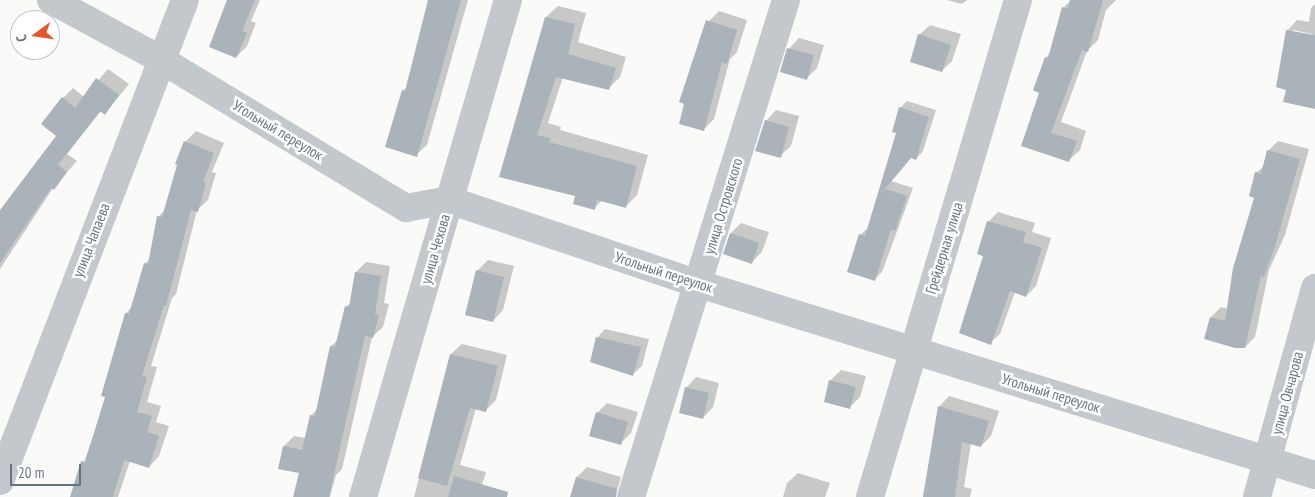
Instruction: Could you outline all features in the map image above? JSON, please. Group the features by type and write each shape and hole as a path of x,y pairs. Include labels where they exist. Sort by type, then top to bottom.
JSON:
{"street":[{"name":"Угольный переулок","path":"51,0 160,58 406,208 450,200 699,284 1315,475"},
{"name":"улица Чапаева","path":"0,480 160,58 185,0"},
{"name":"улица Чехова","path":"363,497 508,0"},
{"name":"улица Островского","path":"631,497 699,284 786,0"},
{"name":"Грейдерная улица","path":"870,497 1018,0"},
{"name":"улица Овчарова","path":"1257,497 1315,288"}],"building":[{"path":"227,0 255,0 242,31 247,33 236,58 209,47"},
{"path":"428,0 461,0 417,157 385,147 402,90 405,91"},
{"path":"1070,0 1103,0 1088,52 1082,50 1051,133 1077,141 1069,162 1021,146 1039,93 1033,90 1045,57 1048,58 1062,7 1068,9"},
{"path":"545,17 575,24 568,54 616,68 609,90 556,77 537,135 550,138 549,142 637,166 626,208 597,200 595,210 573,204 575,196 499,177"},
{"path":"706,20 737,30 727,64 722,62 704,131 679,124 684,104 679,102"},
{"path":"1286,30 1315,35 1315,109 1283,102 1286,90 1276,87"},
{"path":"918,34 951,45 942,72 910,62"},
{"path":"787,48 814,55 807,80 780,72"},
{"path":"96,78 119,95 105,115 100,111 58,165 67,172 54,190 51,188 0,263 0,210 56,136 41,124 62,97 75,108"},
{"path":"899,107 929,117 916,160 911,158 885,189 907,196 895,231 891,229 875,281 847,272 859,234 865,236 896,133 892,132"},
{"path":"765,120 789,127 781,158 755,151"},
{"path":"184,141 214,153 203,182 206,183 198,212 191,210 166,306 164,305 142,376 147,377 137,412 152,416 147,432 159,436 149,468 124,460 113,497 70,497 81,461 85,462 105,397 101,396 125,313 129,314 144,263 148,264 157,216 162,217 177,165 175,164"},
{"path":"1267,150 1300,159 1275,246 1264,277 1261,276 1245,348 1235,348 1204,339 1210,317 1225,321 1233,268 1254,198 1249,196 1255,172 1261,174"},
{"path":"987,221 1026,232 1023,242 1042,248 1026,297 1010,291 991,345 959,333 983,256 977,254"},
{"path":"730,233 759,243 752,264 723,254"},
{"path":"476,270 504,277 493,322 465,315"},
{"path":"355,272 381,276 375,314 379,315 373,338 365,336 329,497 293,497 299,473 278,469 283,446 302,450 310,415 315,416 330,346 335,347 345,306 349,307"},
{"path":"596,337 641,347 633,376 590,362"},
{"path":"450,354 498,366 486,412 470,408 447,486 418,478"},
{"path":"829,380 856,387 850,409 824,402"},
{"path":"685,387 709,393 703,419 679,413"},
{"path":"938,406 989,421 981,447 962,442 955,497 923,497"},
{"path":"596,412 628,422 621,445 589,436"},
{"path":"454,476 508,492 507,497 448,497"},
{"path":"576,477 617,489 616,497 570,497"}]}
